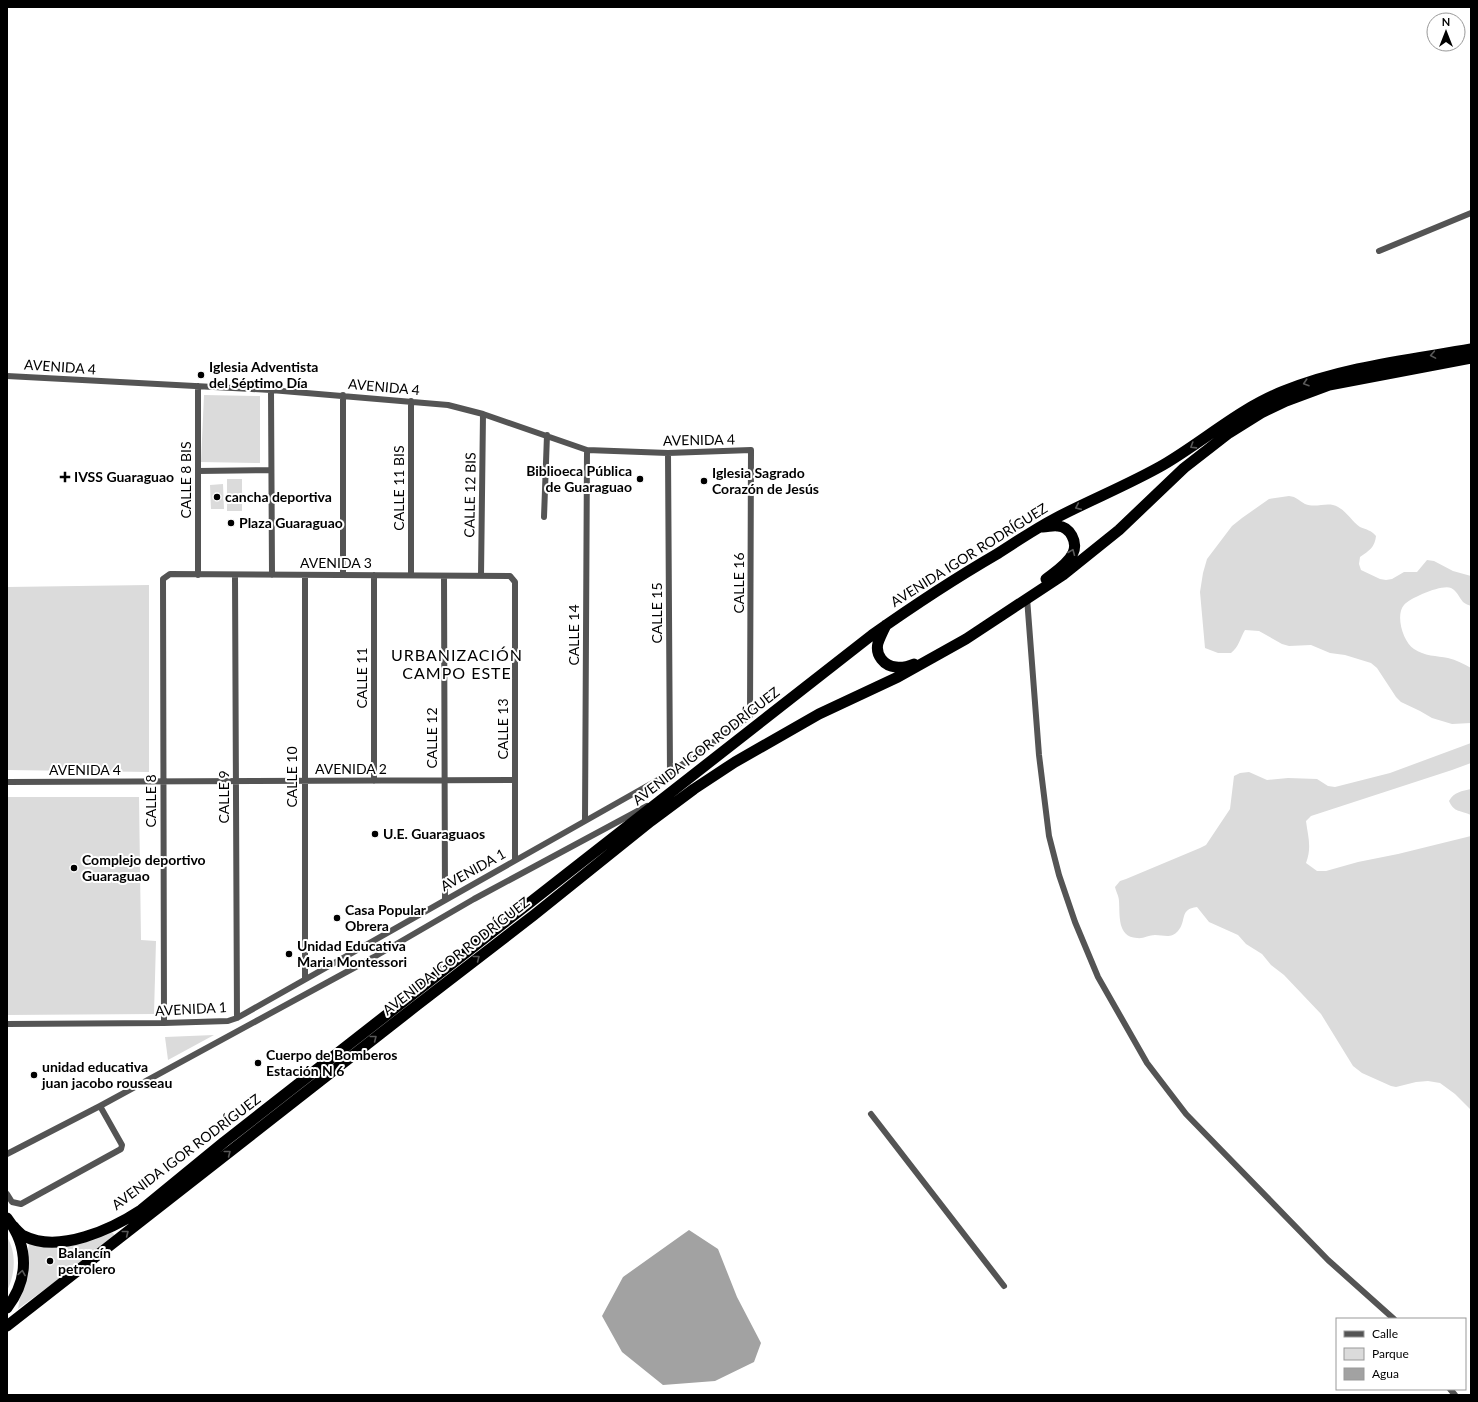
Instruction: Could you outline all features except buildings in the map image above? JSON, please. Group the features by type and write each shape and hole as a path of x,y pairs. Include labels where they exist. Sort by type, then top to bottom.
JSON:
{"highway":[{"name":"AVENIDA IGOR RODRÍGUEZ","path":"10,1222 25,1236 35,1240 66,1241 95,1233 126,1219 152,1201 224,1142 886,625 963,574 1038,528 1165,464 1242,412 1284,391 1365,367 1471,348"},
{"name":"AVENIDA IGOR RODRÍGUEZ","path":"7,1326 534,915 651,821 694,789 735,762 806,721 898,677 966,639 1063,575 1119,530 1196,459 1229,433 1261,413 1286,401 1329,385 1471,358"},
{"path":"1014,607 1065,564 1073,553 1075,546 1074,539 1066,529 1060,526 1038,528"},
{"path":"886,625 878,644 878,652 881,659 887,664 896,667 904,667 926,662"},
{"path":"7,1308 17,1292 23,1274 24,1261 19,1237 10,1222"},
{"name":"AVENIDA IGOR RODRÍGUEZ","path":"7,1315 13,1314 37,1303"}],"street":[{"path":"1379,251 1471,213"},
{"name":"AVENIDA 4","path":"7,376 271,390 448,405 483,414 587,450 668,453 751,450"},
{"name":"CALLE 8 BIS","path":"198,386 198,575"},
{"path":"271,390 272,575"},
{"path":"343,395 343,575"},
{"name":"CALLE 11 BIS","path":"411,401 411,575"},
{"name":"CALLE 12 BIS","path":"481,576 483,414"},
{"path":"544,517 547,436"},
{"name":"CALLE 14","path":"585,820 587,450"},
{"name":"CALLE 16","path":"750,716 751,450"},
{"name":"CALLE 15","path":"668,453 670,773"},
{"path":"198,471 272,470"},
{"name":"AVENIDA 3","path":"163,579 170,574 510,576"},
{"name":"CALLE 9","path":"235,575 237,1018"},
{"name":"CALLE 10","path":"305,575 305,979"},
{"name":"CALLE 11","path":"374,575 374,780"},
{"name":"CALLE 12","path":"444,576 445,900"},
{"name":"CALLE 13","path":"510,576 515,582 515,860"},
{"name":"CALLE 8","path":"163,579 164,1023"},
{"path":"1027,598 1039,755 1049,836 1059,875 1075,922 1098,977 1147,1063 1186,1114 1328,1260 1393,1318"},
{"name":"AVENIDA 1","path":"7,1024 164,1023 228,1021 237,1018 670,773 750,716"},
{"name":"AVENIDA 2","path":"163,781 515,780"},
{"name":"AVENIDA 4","path":"7,782 163,781"},
{"path":"7,1154 100,1106 374,957 557,854 672,793"},
{"path":"7,1194 12,1202 21,1204 121,1149 122,1145 100,1106"},
{"path":"872,1114 1004,1286"}],"green space":[{"path":"204,395 260,396 260,463 201,462"},
{"path":"227,479 242,479 242,511 227,511"},
{"name":"cancha deportiva","path":"223,484 224,509 211,509 210,485"},
{"path":"1289,496 1309,505 1333,505 1341,509 1360,527 1369,530 1374,534 1376,536 1373,546 1369,551 1360,557 1359,564 1361,570 1380,579 1392,579 1404,572 1417,572 1427,560 1434,561 1453,571 1471,576 1471,606 1463,602 1453,589 1447,587 1441,588 1426,592 1407,602 1401,609 1400,621 1407,641 1414,649 1426,654 1460,662 1471,668 1471,723 1452,724 1432,718 1401,702 1396,697 1377,668 1371,663 1345,655 1330,653 1311,645 1289,646 1282,644 1259,631 1245,630 1238,645 1231,653 1218,653 1205,648 1200,592 1207,559 1232,526 1242,518 1269,499"},
{"path":"149,585 149,772 7,770 7,587"},
{"path":"1471,743 1471,763 1311,816 1306,821 1309,852 1306,863 1317,871 1326,871 1358,862 1471,836 1471,1110 1455,1094 1440,1083 1428,1081 1416,1082 1396,1087 1362,1073 1353,1066 1321,1014 1284,975 1271,965 1262,954 1246,944 1238,935 1209,922 1197,907 1191,908 1185,913 1181,927 1173,935 1153,935 1137,938 1131,937 1123,930 1120,919 1119,899 1115,887 1120,881 1206,845 1230,809 1234,776 1240,773 1249,772 1267,780 1288,778 1317,779 1328,786 1335,787 1390,773"},
{"path":"1471,789 1471,815 1453,808 1449,801 1451,798 1461,791"},
{"name":"Complejo deportivo Guaraguao","path":"7,797 139,797 141,940 156,941 154,1014 7,1015"},
{"path":"214,1035 168,1060 165,1037"},
{"path":"112,1232 116,1237 18,1309 29,1243 66,1247"},
{"path":"7,1237 14,1257 14,1264 12,1278 7,1291"}],"water":[{"path":"689,1230 718,1249 737,1297 761,1343 754,1362 715,1381 663,1385 622,1352 602,1316 623,1277"}],"place":[{"name":"Iglesia Adventista del Séptimo Día","path":"201,375"},
{"name":"IVSS Guaraguao","path":"65,477"},
{"name":"Biblioeca Pública de Guaraguao","path":"640,479"},
{"name":"Iglesia Sagrado Corazón de Jesús","path":"704,481"},
{"name":"cancha deportiva","path":"217,497"},
{"name":"Plaza Guaraguao","path":"231,523"},
{"name":"U.E. Guaraguaos","path":"375,834"},
{"name":"Complejo deportivo Guaraguao","path":"74,868"},
{"name":"Casa Popular Obrera","path":"337,918"},
{"name":"Unidad Educativa Maria Montessori","path":"289,954"},
{"name":"Cuerpo de Bomberos Estación N 6","path":"258,1063"},
{"name":"unidad educativa juan jacobo rousseau","path":"34,1075"},
{"name":"Balancín petrolero","path":"50,1261"}],"district":[{"name":"URBANIZACIÓN CAMPO ESTE","path":"457,664"}]}
